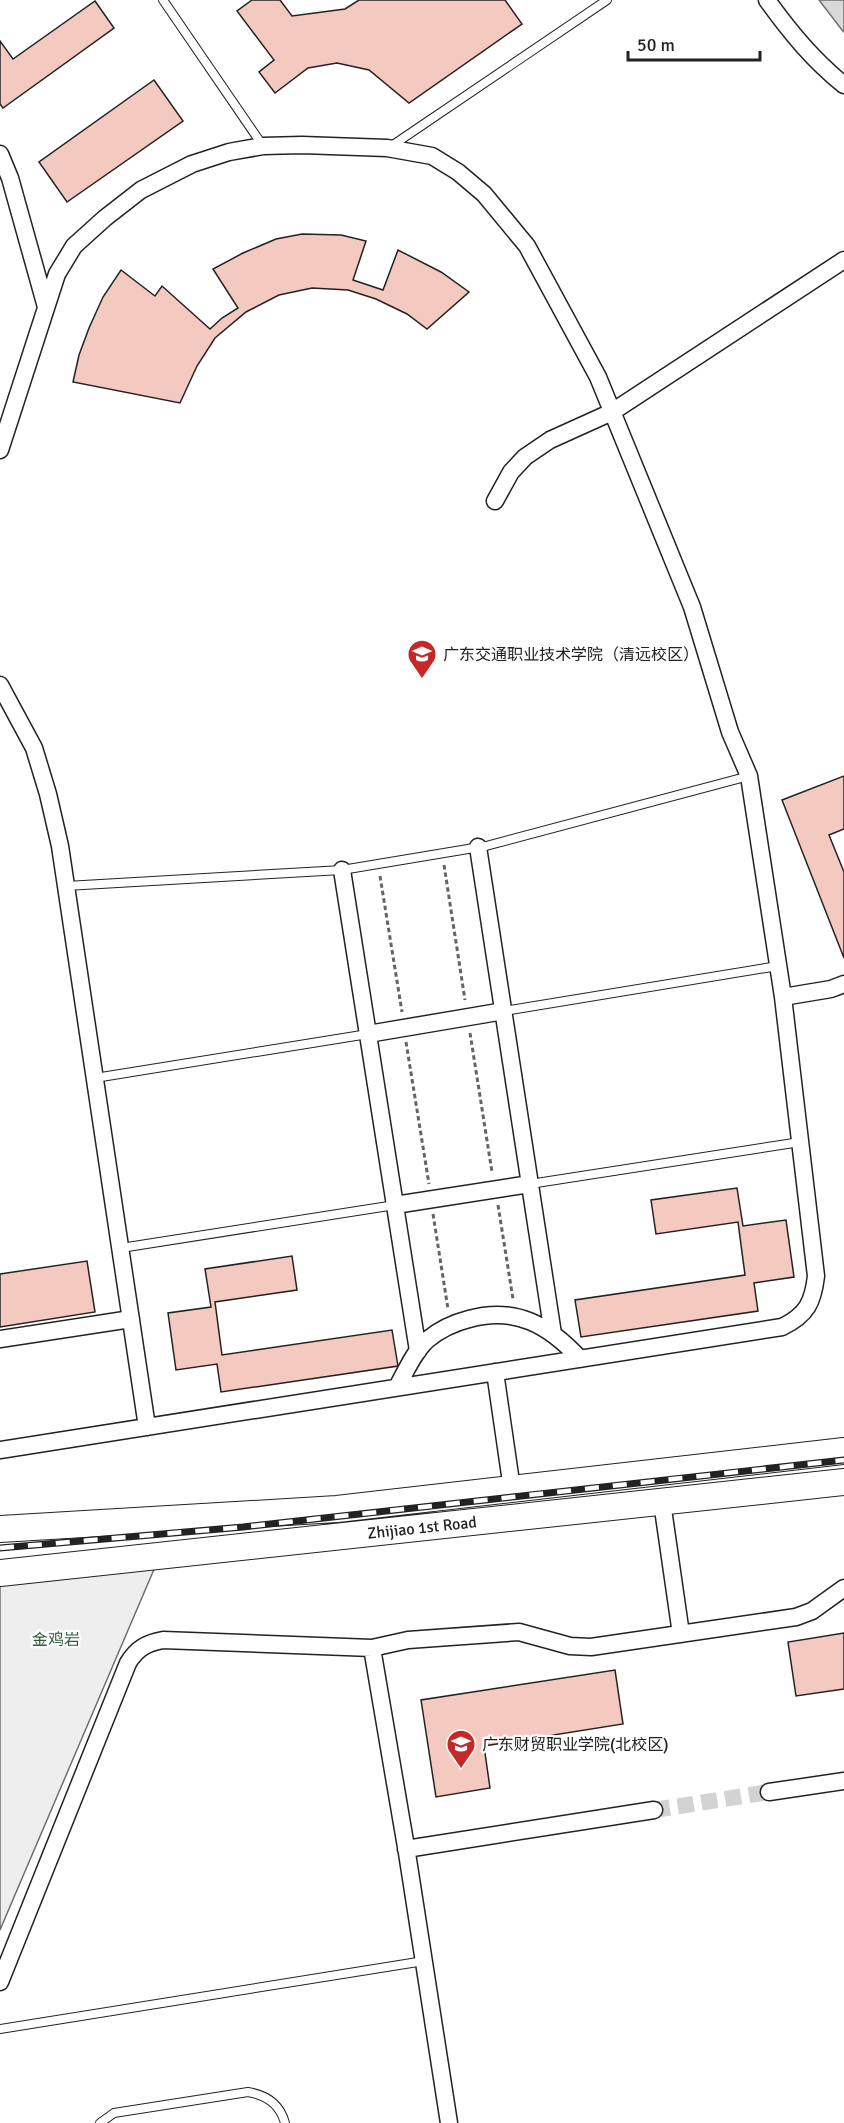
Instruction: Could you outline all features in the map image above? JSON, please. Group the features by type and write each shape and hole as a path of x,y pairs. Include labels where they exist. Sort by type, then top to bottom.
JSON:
{"main road":[{"name":"Zhijiao 1st Road","path":"0,1529 337,1509 844,1451"},
{"name":"Zhijiao 1st Road","path":"0,1573 844,1482"}],"street":[{"path":"767,0 794,37 822,68 844,86"},
{"path":"0,450 57,274 74,246 141,190 192,164 229,152 263,146 302,145 387,148 432,156 458,172 484,194 526,246 597,377 692,607 730,732 749,776 783,997 816,1276 814,1294 807,1307 797,1320 782,1327 0,1450"},
{"path":"0,154 10,177 46,307"},
{"path":"495,501 511,472 525,456 550,440 612,412 844,261"},
{"path":"0,685 34,748 56,825 147,1426"},
{"path":"478,847 553,1335"},
{"path":"342,870 418,1351"},
{"path":"783,997 831,989 844,984"},
{"path":"368,1034 504,1011"},
{"path":"395,1205 530,1184"},
{"path":"398,1387 426,1341 451,1325 481,1315 500,1313 529,1321 565,1342 580,1359"},
{"path":"0,1339 131,1319"},
{"path":"495,1372 512,1489"},
{"path":"662,1502 681,1634"},
{"path":"0,1982 124,1674 136,1650 151,1642 163,1640 372,1648 408,1640 519,1632 570,1646 591,1647 796,1617 812,1611 844,1587"},
{"path":"372,1648 449,2123"},
{"path":"769,1792 844,1781"},
{"path":"406,1849 654,1810"}],"lane":[{"path":"163,0 263,146"},
{"path":"387,148 607,0"},
{"path":"66,886 342,870 478,847 749,776"},
{"path":"504,1011 778,966"},
{"path":"95,1078 368,1034"},
{"path":"530,1184 800,1142"},
{"path":"120,1248 395,1205"},
{"path":"0,2029 424,1961"},
{"path":"100,2123 114,2113 248,2092 262,2094 275,2104 285,2123"}],"path":[{"path":"442,853 515,1316"},
{"path":"378,864 451,1325"}],"green space":[{"name":"金鸡岩","path":"161,1553 0,1930 0,1564"}],"shaded area":[{"path":"819,0 844,0 844,32 842,30"}],"building":[{"path":"252,0 280,0 292,16 345,9 359,0 505,0 522,24 409,103 369,70 337,63 308,68 275,93 259,72 274,60 237,11"},
{"path":"95,1 114,28 3,108 0,104 0,41 13,59"},
{"path":"154,80 183,121 67,202 39,162"},
{"path":"302,234 341,235 366,241 353,280 383,290 398,250 441,272 469,292 427,329 407,314 376,299 348,290 312,288 279,295 246,312 215,338 197,366 180,403 73,382 79,355 89,328 103,297 121,270 155,296 162,286 210,329 238,308 213,269 276,239"},
{"path":"844,776 844,829 829,835 844,872 844,958 782,800"},
{"path":"737,1188 743,1226 786,1220 794,1277 754,1283 758,1311 581,1337 575,1300 745,1275 738,1222 656,1234 651,1200"},
{"path":"292,1256 297,1290 215,1302 222,1355 392,1330 398,1366 221,1392 217,1364 176,1370 168,1313 211,1307 205,1269"},
{"path":"87,1261 95,1312 0,1327 0,1274"},
{"path":"844,1633 844,1689 796,1696 788,1642"},
{"path":"615,1670 623,1724 484,1746 490,1788 436,1797 421,1700"}],"tunnel":[{"path":"654,1810 769,1792"}],"railway":[{"path":"0,1548 243,1527 844,1460"}],"place":[{"name":"广东交通职业技术学院（清远校区）","path":"422,680"},
{"name":"广东财贸职业学院(北校区)","path":"461,1770"}]}
